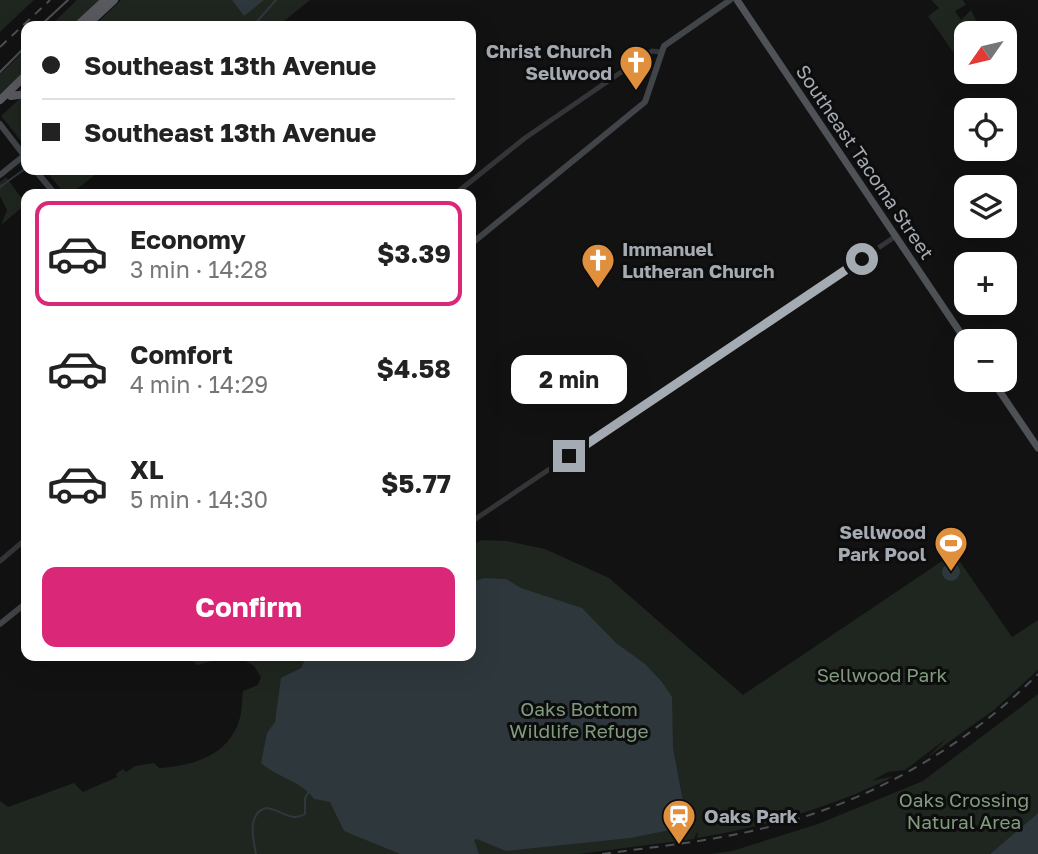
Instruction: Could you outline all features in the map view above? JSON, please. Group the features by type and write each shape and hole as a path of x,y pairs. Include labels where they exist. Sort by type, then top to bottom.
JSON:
{"highway":[{"path":"82,21 105,0"},
{"path":"91,21 114,0"},
{"path":"0,100 21,80"},
{"path":"0,107 21,87"},
{"path":"11,96 21,95"}],"main road":[{"path":"476,240 645,102 659,55 670,40 730,0"},
{"name":"Southeast Tacoma Street","path":"737,0 958,329"},
{"path":"0,124 21,150"},
{"path":"0,175 21,160"},
{"path":"39,175 51,189"},
{"path":"1000,392 1038,448"},
{"path":"0,624 21,607"}],"street":[{"path":"461,189 524,138 645,57 659,55"},
{"path":"476,519 896,236"},
{"path":"0,561 21,544"}],"green space":[{"path":"0,0 34,0 0,32"},
{"path":"77,0 100,0 77,21 55,21"},
{"path":"121,0 310,0 284,21 99,21"},
{"path":"931,0 963,0 966,5 955,11 961,20 971,10 976,21 954,21 953,52 928,16 939,8"},
{"path":"21,54 21,75 0,94 0,74"},
{"path":"21,98 21,141 1,116"},
{"path":"49,175 95,175 77,189 61,189"},
{"path":"6,177 21,197 21,208 1,225 7,210 0,196 0,182"},
{"name":"Oaks Bottom Wildlife Refuge","path":"482,540 507,541 545,549 609,578 743,695 954,553 1012,637 1038,620 1038,670 995,709 928,757 946,739 905,770 888,772 872,781 893,776 887,780 841,800 770,822 697,838 698,830 694,839 579,854 0,854 0,801 8,807 74,783 83,792 117,777 116,774 123,769 126,772 135,766 154,763 159,768 173,767 199,761 221,748 237,727 243,691 258,685 261,677 254,666 246,661 476,661 476,543"},
{"path":"193,661 212,661 197,665"},
{"name":"Oaks Crossing Natural Area","path":"1038,694 1038,813 990,854 710,854 732,851 818,824 923,781"}],"shaded area":[{"path":"232,0 264,0 244,16"},
{"name":"Sellwood Park Pool","path":"947,563 955,563 960,572 958,579 947,581 942,576 942,568"},
{"path":"506,579 521,588 582,608 616,643 645,664 662,682 672,697 673,748 684,807 680,828 630,838 506,851 477,839 474,840 479,854 400,854 344,831 330,802 314,799 303,788 261,763 267,733 275,722 281,678 301,668 304,661 476,661 476,580"},
{"path":"1038,813 1038,854 990,854"}],"waterway":[{"path":"257,21 276,0"},
{"path":"0,187 21,172"},
{"path":"256,854 253,827 256,815 266,808 295,817 305,814 305,798 309,791"}],"tram line":[{"path":"45,21 68,0"},
{"path":"0,72 21,51"}],"railway":[{"path":"28,21 50,0"},
{"path":"0,47 21,27"},
{"path":"602,854 737,834 795,820 834,806 908,772 943,751 1008,702 1038,674"}],"place":[{"name":"Christ Church Sellwood","path":"636,92"},
{"name":"Immanuel Lutheran Church","path":"598,290"},
{"name":"Sellwood Park Pool","path":"951,573"},
{"name":"Oaks Park","path":"679,846"}],"route":[{"path":"569,456 862,259"}],"park label":[{"name":"Sellwood Park","path":"882,675"}]}
